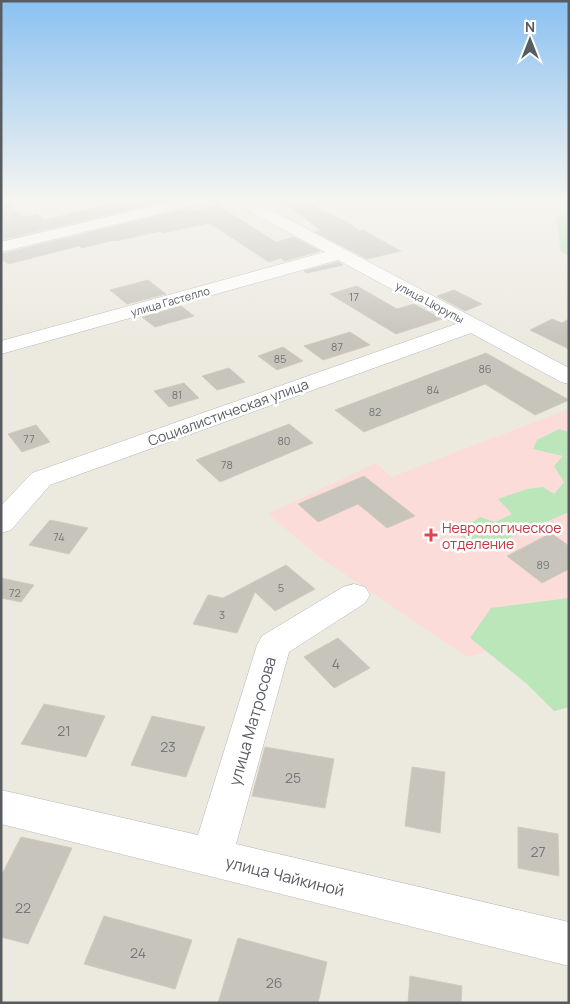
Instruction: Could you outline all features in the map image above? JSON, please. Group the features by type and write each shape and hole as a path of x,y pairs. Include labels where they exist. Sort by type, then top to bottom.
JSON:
{"street":[{"name":"улица Цюрупы","path":"324,246 569,377"},
{"name":"улица Гастелло","path":"1,348 339,254"},
{"name":"Социалистическая улица","path":"1,524 41,479 473,325"},
{"name":"улица Матросова","path":"212,858 274,645 354,595"},
{"name":"улица Чайкиной","path":"1,807 569,944"}],"shaded area":[{"name":"Неврологическое отделение","path":"569,409 569,674 539,638 467,657 318,556 268,514 376,463 391,477"}],"green space":[{"path":"560,246 569,246 569,255 561,252"},
{"path":"559,429 569,432 569,512 491,546 461,537 465,527 480,517 495,522 512,514 498,499 527,489 543,487 554,494 564,482 554,466 563,456 533,449 537,440"},
{"path":"569,598 569,707 554,711 527,684 470,638 491,608"}],"building":[{"path":"34,246 91,246 82,248 79,246 9,264 1,259 1,254"},
{"path":"244,246 310,246 320,251 285,261 281,258 269,262"},
{"path":"342,246 392,246 401,251 367,259"},
{"path":"338,262 343,265 307,273 304,271"},
{"path":"148,280 166,294 127,304 110,290"},
{"path":"357,286 397,309 414,304 442,319 396,334 330,294"},
{"path":"454,290 482,304 465,311 437,296"},
{"path":"181,306 194,316 155,327 142,317"},
{"path":"552,319 562,323 569,319 569,349 530,330"},
{"path":"350,332 370,345 323,360 304,346"},
{"path":"283,347 303,361 277,370 258,356"},
{"path":"486,353 569,400 535,415 485,384 364,432 335,410"},
{"path":"229,368 245,382 217,390 202,376"},
{"path":"184,383 199,398 169,407 154,391"},
{"path":"289,424 313,443 220,482 196,460"},
{"path":"36,425 50,442 22,452 8,434"},
{"path":"364,476 415,516 387,528 358,504 318,522 298,504"},
{"path":"50,520 88,528 69,554 29,545"},
{"path":"551,533 569,546 569,569 542,583 507,556"},
{"path":"286,565 315,589 275,611 255,592 237,633 193,624 208,595 223,598"},
{"path":"1,578 34,585 21,602 1,598"},
{"path":"338,638 370,668 334,688 304,657"},
{"path":"44,704 105,716 86,757 21,744"},
{"path":"152,716 205,727 186,777 131,765"},
{"path":"265,747 334,759 325,808 252,796"},
{"path":"412,767 445,772 440,833 405,826"},
{"path":"518,827 558,834 559,876 518,868"},
{"path":"21,837 72,848 28,944 1,937 1,876"},
{"path":"104,916 192,940 175,989 84,964"},
{"path":"238,938 327,962 318,1003 218,1003"},
{"path":"410,976 462,986 461,1003 408,1003"}],"place":[{"name":"Неврологическое отделение","path":"431,535"}]}
